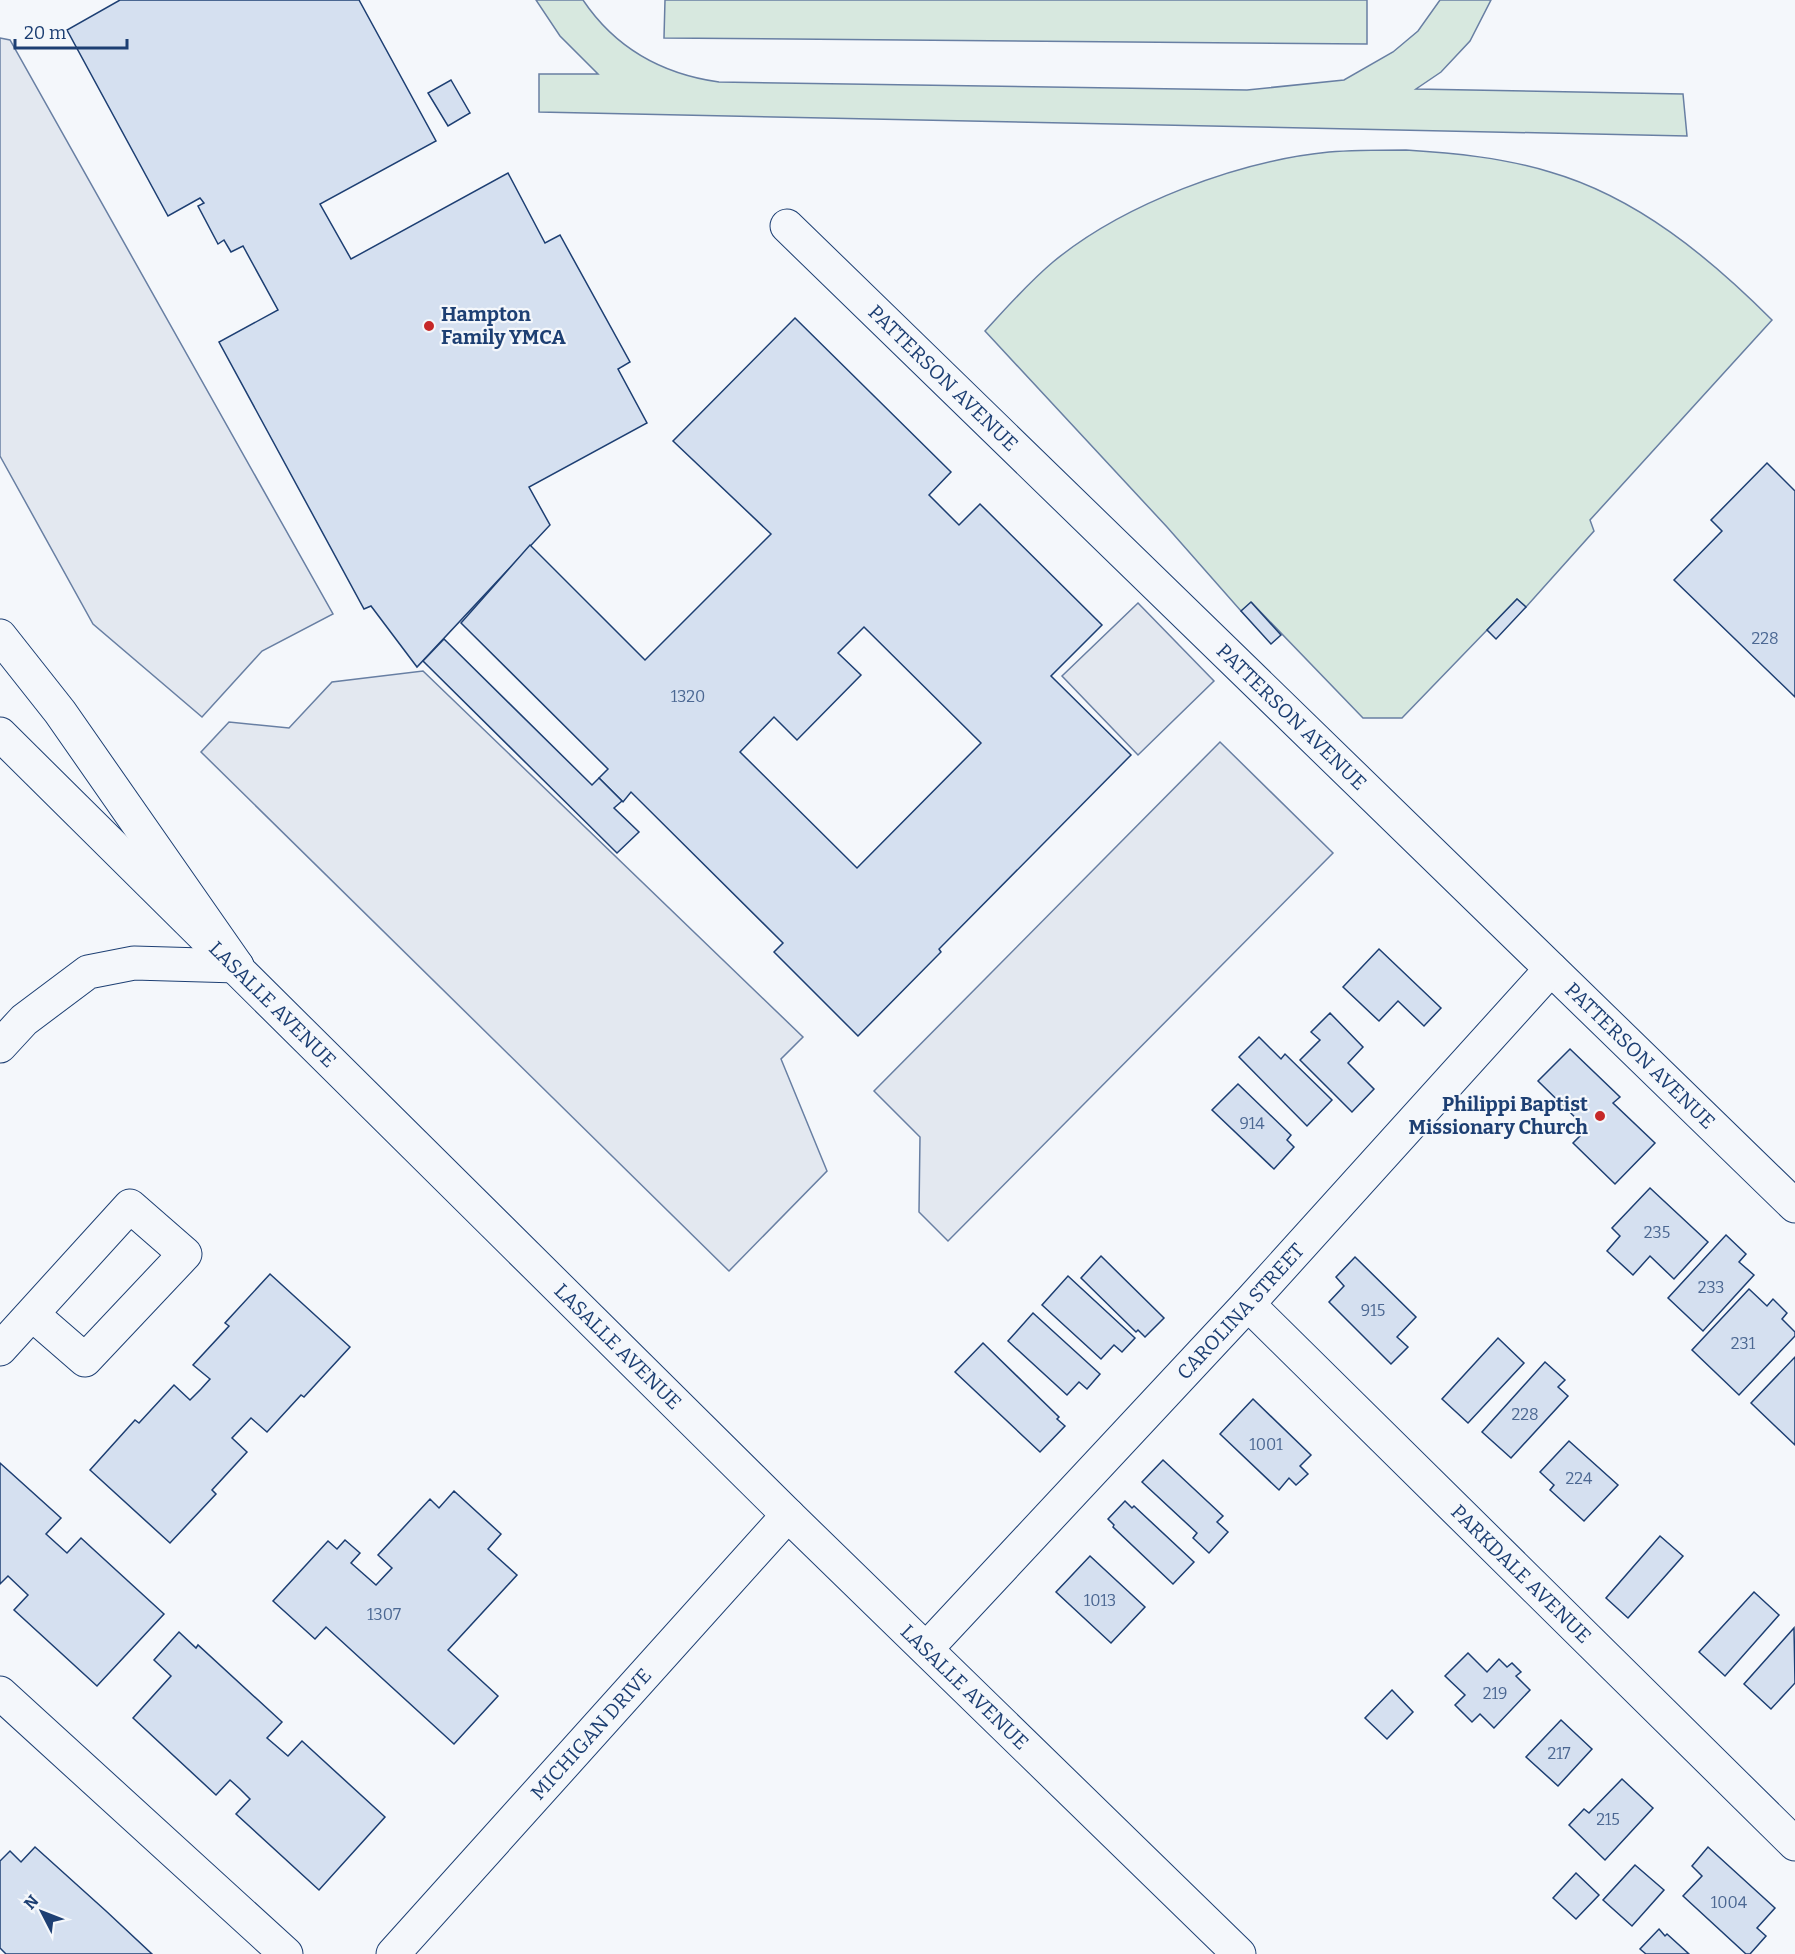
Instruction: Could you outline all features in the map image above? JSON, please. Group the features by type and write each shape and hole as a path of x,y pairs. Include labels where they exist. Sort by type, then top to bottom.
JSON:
{"main road":[{"name":"PATTERSON AVENUE","path":"787,226 1795,1206"},
{"path":"0,636 60,712 237,966"},
{"name":"LASALLE AVENUE","path":"0,734 237,966 788,1515 1239,1954"},
{"path":"0,1046 24,1020 88,972 134,963 237,966"},
{"name":"CAROLINA STREET","path":"927,1648 1248,1304 1551,969"},
{"path":"0,1349 130,1206 185,1254 85,1360 32,1314"},
{"name":"PARKDALE AVENUE","path":"1248,1304 1795,1844"},
{"name":"MICHIGAN DRIVE","path":"393,1954 788,1515"},
{"path":"0,1693 273,1950"}],"shaded area":[{"path":"536,0 583,0 610,32 642,56 678,73 719,82 1247,90 1344,80 1393,52 1418,31 1440,0 1491,0 1470,41 1441,72 1416,89 1683,94 1687,136 539,112 539,74 598,74 560,36"},
{"path":"665,0 1367,0 1367,44 664,38"},
{"path":"0,38 10,40 333,614 262,651 202,717 93,624 0,456"},
{"path":"1406,150 1515,163 1582,183 1613,197 1670,232 1723,274 1772,320 1590,520 1594,531 1526,607 1517,599 1402,718 1363,718 1252,603 1241,611 1167,527 985,331 1053,262 1081,241 1147,204 1220,175 1294,157 1338,151"},
{"path":"1138,603 1214,681 1138,755 1062,676"},
{"path":"423,671 803,1037 781,1059 827,1171 729,1271 201,752 229,722 289,728 332,682"},
{"path":"1220,742 1333,853 948,1241 919,1212 920,1137 874,1091"}],"building":[{"name":"Hampton Family YMCA","path":"120,0 359,0 436,141 320,204 351,259 508,173 545,243 560,235 630,362 618,369 647,423 529,487 550,525 417,667 371,606 364,609 219,342 278,310 243,246 231,252 224,240 218,244 198,206 204,203 200,198 168,216 67,30"},
{"path":"451,80 470,113 448,126 428,93"},
{"path":"795,318 951,472 929,495 959,525 980,504 1102,625 1051,676 1131,755 939,949 941,952 858,1036 774,952 783,943 631,792 623,802 599,778 608,769 461,623 530,545 645,660 771,534 673,441","holes":["864,627 981,743 857,868 740,752 774,717 797,740 861,675 838,653"]},
{"path":"1767,463 1795,491 1795,697 1674,580 1722,531 1711,520"},
{"path":"1517,599 1526,607 1496,639 1487,630"},
{"path":"1251,602 1281,635 1271,644 1241,611"},
{"path":"444,639 592,785 599,778 622,801 614,808 639,832 617,853 423,661"},
{"path":"1379,949 1441,1008 1424,1026 1398,1001 1379,1021 1343,987"},
{"path":"1330,1013 1363,1047 1348,1063 1374,1089 1352,1112 1300,1060 1320,1040 1311,1032"},
{"path":"1259,1037 1281,1059 1285,1054 1332,1100 1307,1126 1239,1057"},
{"name":"Philippi Baptist Missionary Church","path":"1570,1049 1620,1097 1613,1103 1655,1143 1615,1184 1573,1143 1587,1129 1538,1081"},
{"path":"1238,1084 1291,1135 1287,1140 1294,1147 1274,1169 1212,1110"},
{"path":"1650,1188 1708,1242 1674,1279 1650,1256 1633,1275 1607,1251 1620,1236 1612,1228"},
{"path":"1726,1235 1746,1254 1739,1262 1754,1275 1703,1331 1668,1298"},
{"path":"1101,1256 1164,1318 1145,1337 1138,1330 1136,1332 1081,1278"},
{"path":"1355,1257 1416,1317 1397,1337 1408,1347 1391,1364 1329,1302 1344,1286 1336,1277"},
{"path":"270,1274 350,1347 304,1397 301,1395 267,1432 251,1418 232,1438 247,1452 212,1490 216,1494 170,1543 90,1470 135,1420 139,1423 174,1385 190,1400 201,1389 210,1379 193,1365 229,1326 225,1323"},
{"path":"1068,1276 1135,1338 1122,1352 1114,1345 1101,1359 1042,1305"},
{"path":"1749,1289 1767,1306 1773,1299 1787,1313 1782,1319 1795,1332 1795,1336 1739,1395 1692,1350"},
{"path":"1033,1313 1100,1374 1087,1389 1079,1382 1067,1395 1008,1341"},
{"path":"1498,1338 1524,1363 1468,1423 1442,1399"},
{"path":"983,1343 1059,1417 1057,1419 1065,1426 1040,1452 955,1372"},
{"path":"1795,1357 1795,1445 1751,1403"},
{"path":"1545,1362 1565,1380 1558,1387 1568,1396 1511,1458 1482,1432"},
{"path":"1253,1399 1311,1455 1300,1466 1308,1474 1296,1485 1289,1478 1279,1490 1220,1434"},
{"path":"1569,1441 1618,1485 1584,1521 1550,1490 1554,1485 1540,1472"},
{"path":"1163,1460 1223,1516 1217,1522 1228,1532 1209,1553 1193,1538 1197,1533 1142,1482"},
{"path":"0,1463 61,1518 46,1534 67,1553 81,1538 164,1614 97,1686 14,1610 28,1595 8,1576 0,1584"},
{"path":"454,1491 501,1534 488,1549 517,1575 448,1650 498,1696 454,1744 326,1627 315,1639 273,1601 328,1541 337,1549 345,1540 360,1553 351,1563 376,1585 392,1568 378,1555 430,1499 439,1508"},
{"path":"1125,1501 1132,1508 1134,1506 1194,1562 1173,1584 1113,1527 1114,1525 1108,1519"},
{"path":"1660,1536 1683,1556 1628,1618 1606,1598"},
{"path":"1090,1556 1145,1607 1111,1643 1056,1592"},
{"path":"1754,1592 1779,1615 1725,1676 1699,1652"},
{"path":"1794,1628 1795,1683 1771,1709 1744,1684"},
{"path":"179,1632 196,1648 198,1645 282,1722 267,1738 288,1756 302,1741 385,1817 319,1890 236,1814 250,1799 240,1789 230,1780 216,1795 133,1718 171,1676 154,1660"},
{"path":"1468,1653 1487,1672 1499,1659 1507,1667 1512,1663 1521,1672 1516,1676 1530,1690 1494,1728 1480,1714 1472,1722 1455,1705 1465,1695 1445,1676"},
{"path":"1392,1690 1413,1712 1387,1739 1365,1718"},
{"path":"1561,1720 1592,1749 1558,1786 1526,1757"},
{"path":"1622,1779 1653,1808 1605,1860 1569,1825 1584,1809 1589,1813"},
{"path":"35,1847 152,1954 6,1954 0,1948 0,1861 10,1851 21,1862"},
{"path":"1708,1847 1775,1908 1757,1928 1766,1936 1750,1954 1746,1954 1683,1896 1702,1876 1692,1866"},
{"path":"1635,1865 1664,1890 1632,1926 1603,1900"},
{"path":"1576,1873 1599,1895 1576,1919 1553,1898"},
{"path":"1659,1929 1689,1954 1646,1954 1640,1949"}],"place":[{"name":"Hampton Family YMCA","path":"429,326"},
{"name":"Philippi Baptist Missionary Church","path":"1600,1116"}]}
